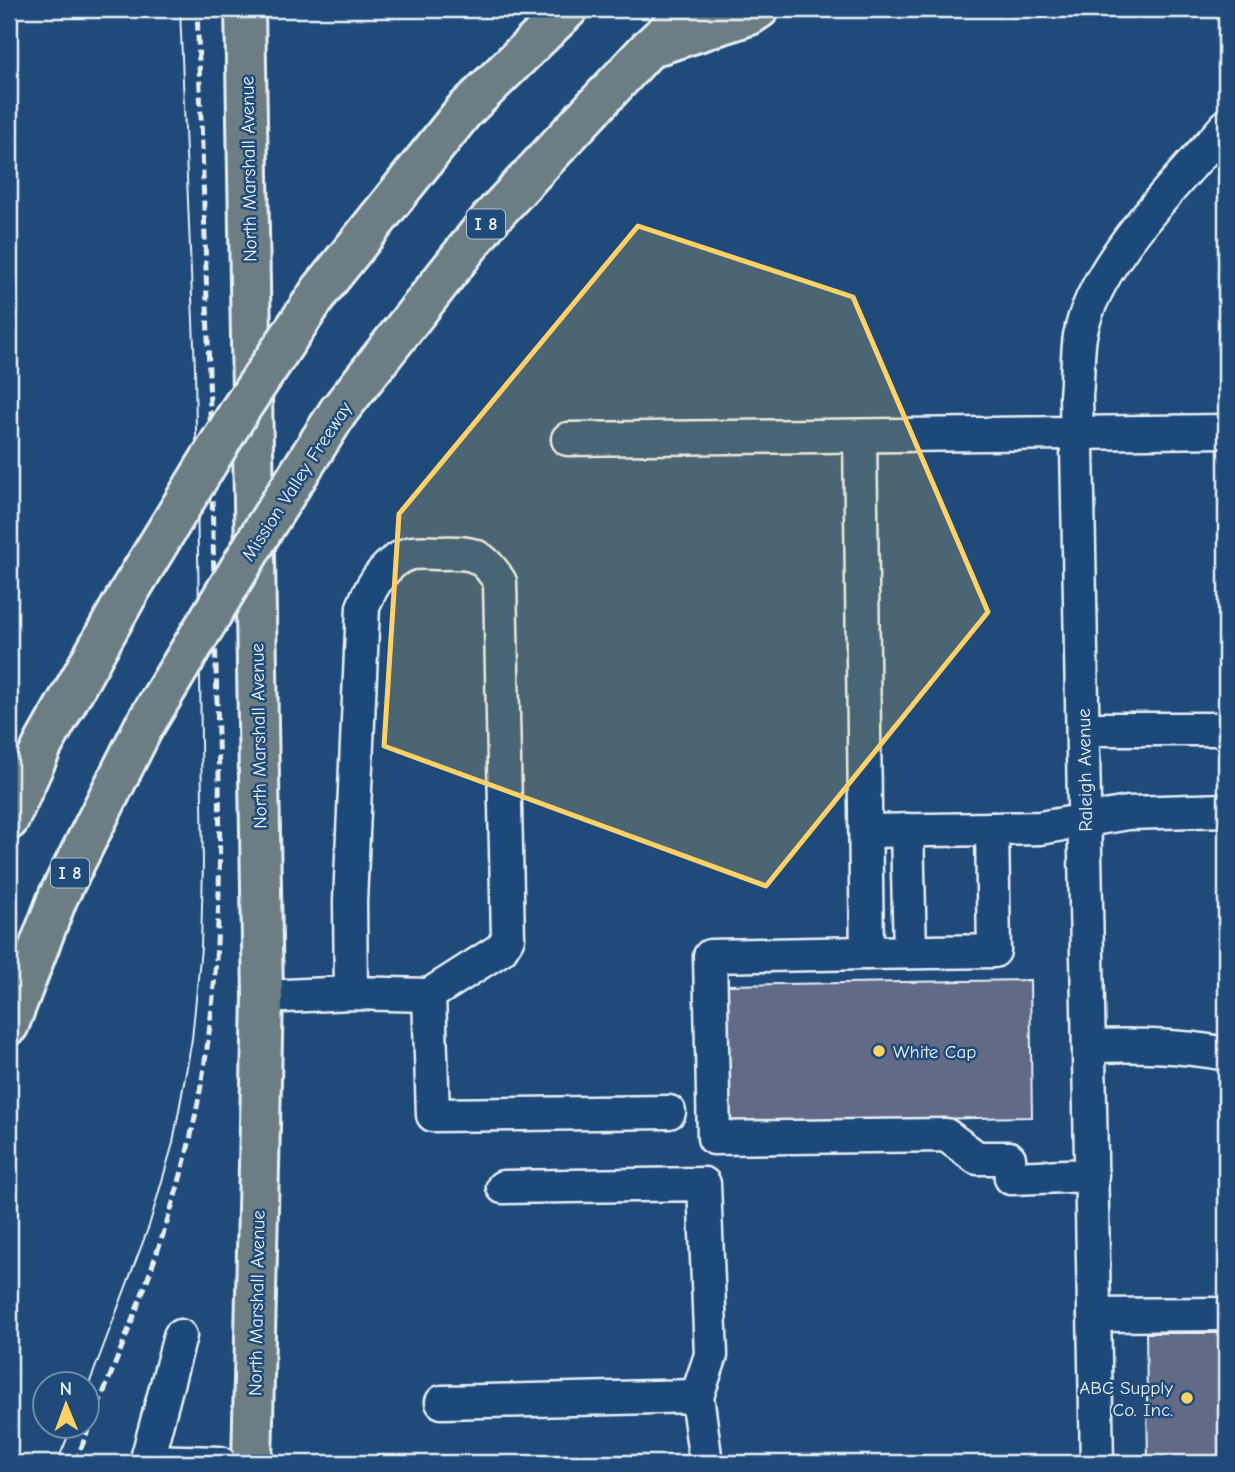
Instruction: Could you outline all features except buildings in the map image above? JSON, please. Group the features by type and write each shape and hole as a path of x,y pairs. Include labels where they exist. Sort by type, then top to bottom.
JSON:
{"main road":[{"name":"North Marshall Avenue","path":"244,9 263,997 252,1463"},
{"path":"9,820 43,745 129,592 240,410 320,291 464,112 568,9"},
{"name":"Mission Valley Freeway","path":"9,1025 58,897 143,728 338,412 490,219 649,48 691,9"},
{"path":"649,48 750,15 759,9"}],"street":[{"name":"Raleigh Avenue","path":"1097,1463 1076,396 1080,335 1100,279 1136,229 1226,126"},
{"path":"568,439 1226,431"},
{"path":"860,436 867,953"},
{"path":"263,997 351,993 429,995 501,949 508,938 500,582 489,565 468,553 408,554 386,568 372,584 363,607 350,902 351,993"},
{"path":"1083,729 1226,729"},
{"path":"866,831 1040,828 1128,813 1226,810"},
{"path":"992,829 994,951 710,956 714,1138 946,1135 977,1158 1009,1158 1011,1178 1092,1175"},
{"path":"907,830 910,952"},
{"path":"429,995 433,1115 668,1112"},
{"path":"1090,1046 1190,1046 1226,1054"},
{"path":"503,1187 704,1184 710,1355 697,1396 706,1463"},
{"path":"1094,1315 1226,1314"},
{"path":"180,1336 146,1462 220,1463"},
{"path":"442,1402 697,1396"}],"highlighted area":[{"path":"638,226 853,297 988,612 766,886 384,746 399,514"}],"tram line":[{"path":"94,1370 149,1226 173,1143 192,1039 201,948 203,863 195,369 180,9"},
{"path":"57,1463 66,1440"}],"railway":[{"path":"75,1463 147,1280 178,1187 200,1091 215,977 220,862 219,805 208,320 197,9"}],"place":[{"name":"White Cap","path":"879,1051"},
{"name":"ABC Supply Co. Inc.","path":"1187,1398"}]}
